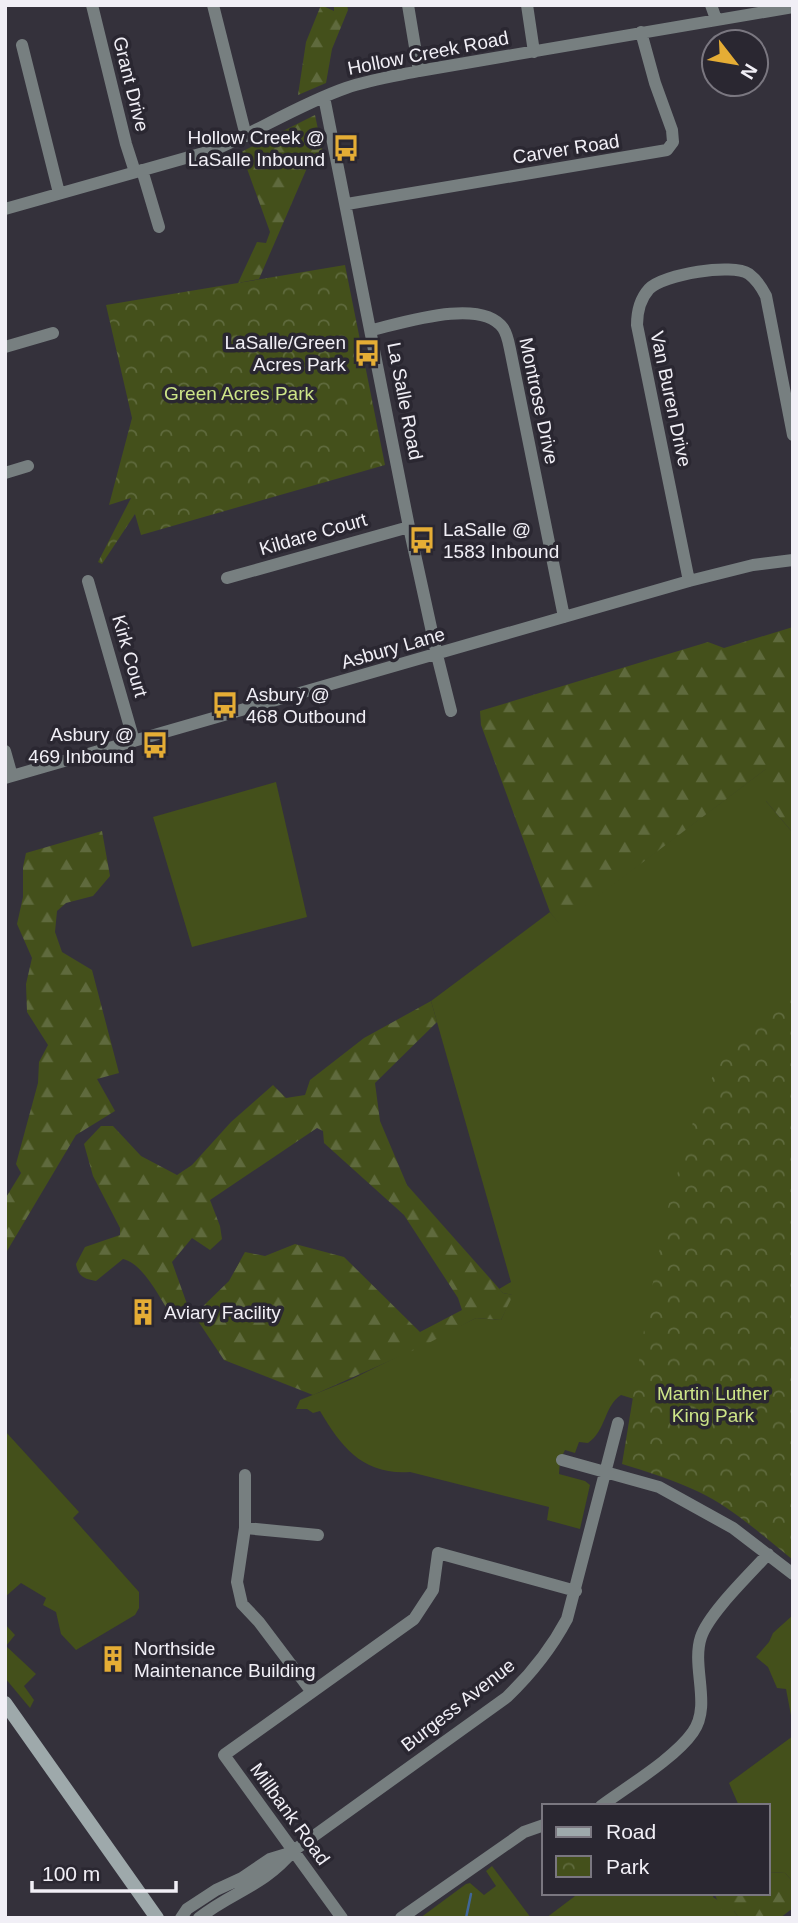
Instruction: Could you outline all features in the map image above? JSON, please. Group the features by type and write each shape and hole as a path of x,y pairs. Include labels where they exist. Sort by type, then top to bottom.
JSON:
{"main road":[{"path":"5,1703 157,1918"}],"street":[{"name":"Grant Drive","path":"92,5 126,144 139,171 159,227"},
{"path":"213,5 246,136"},
{"path":"408,5 419,71"},
{"path":"527,5 534,51"},
{"path":"711,5 716,19"},
{"name":"Hollow Creek Road","path":"5,209 204,153 246,136 303,105 366,82 793,7"},
{"name":"Carver Road","path":"347,204 667,150 673,142 672,130 641,32"},
{"path":"22,45 59,193"},
{"name":"La Salle Road","path":"324,97 409,527 452,711"},
{"name":"Van Buren Drive","path":"689,581 637,325 639,305 651,288 672,277 728,269 743,271 756,280 766,296 793,435"},
{"name":"Montrose Drive","path":"372,330 468,312 490,318 502,328 513,367 564,617"},
{"path":"5,347 53,333"},
{"path":"5,473 28,466"},
{"name":"Kildare Court","path":"227,578 409,527"},
{"name":"Asbury Lane","path":"9,777 689,581 752,565 793,560"},
{"name":"Kirk Court","path":"88,581 134,741"},
{"path":"5,751 9,777"},
{"name":"Burgess Avenue","path":"199,1918 265,1879 279,1868 293,1851 507,1697 532,1673 568,1619 618,1423"},
{"path":"562,1460 659,1487 733,1528 793,1574"},
{"path":"245,1475 244,1528 237,1582 242,1604 259,1622 311,1691"},
{"path":"244,1528 318,1535"},
{"name":"Millbank Road","path":"342,1918 224,1755 414,1619 433,1590 438,1553 576,1591"},
{"path":"604,1804 682,1746 695,1730 701,1713 701,1637 712,1618 768,1554"},
{"path":"401,1918 524,1832 542,1826"},
{"name":"Burgess Avenue","path":"181,1918 187,1909 209,1894 242,1878 270,1859 293,1851"}],"green space":[{"path":"321,5 334,11 334,5 347,5 348,10 332,49 326,83 298,95 306,42"},
{"path":"315,115 324,158 310,161 259,279 238,283 257,242 266,243 270,232 241,152"},
{"name":"Green Acres Park","path":"345,265 385,465 141,535 135,514 102,564 98,562 131,498 109,505 132,418 106,305"},
{"path":"793,627 793,833 766,801 766,769 560,925 550,912 481,725 480,711 708,642 724,648"},
{"path":"767,768 766,801 793,833 793,1260 634,1399 621,1395 615,1400 598,1432 588,1443 579,1442 575,1453 565,1450 560,1460 559,1474 590,1485 580,1529 547,1520 549,1507 410,1472 379,1469 367,1464 337,1437 320,1411 313,1413 307,1409 296,1409 300,1400 350,1380 476,1318 501,1320 512,1295 499,1289 511,1282 431,1001 550,912 560,924"},
{"path":"276,782 307,917 192,947 153,817"},
{"path":"102,831 110,876 93,896 66,903 57,911 55,932 62,952 92,970 119,1073 97,1079 115,1111 76,1135 7,1251 5,1199 21,1173 16,1164 38,1083 39,1062 48,1045 27,1012 26,984 32,958 17,924 23,897 26,853"},
{"name":"Martin Luther King Park","path":"793,985 793,1560 748,1523 712,1499 671,1480 622,1464 647,1312 670,1198 693,1122 709,1083 734,1040 773,1000"},
{"path":"431,1001 437,1022 375,1083 380,1121 407,1185 503,1293 513,1295 501,1320 476,1318 423,1346 313,1395 224,1360 194,1315 229,1281 245,1252 265,1256 295,1244 344,1257 420,1332 462,1310 458,1298 404,1215 324,1143 323,1131 317,1128 210,1200 222,1239 210,1250 192,1238 172,1262 187,1304 183,1313 172,1317 138,1267 123,1259 96,1281 80,1274 76,1264 85,1247 120,1235 120,1228 93,1176 84,1144 101,1126 113,1126 141,1156 177,1175 192,1165 231,1122 273,1085 286,1098 305,1095 310,1080 364,1038"},
{"path":"5,1431 79,1512 73,1518 139,1592 139,1608 135,1615 76,1650 61,1634 56,1612 43,1605 46,1598 21,1583 5,1597"},
{"path":"793,1615 793,1726 786,1689 777,1688 768,1667 756,1657 773,1633"},
{"path":"5,1624 15,1635 6,1646 36,1674 24,1686 34,1700 30,1708 5,1678"},
{"path":"793,1736 793,1882 785,1873 770,1872 770,1804 738,1804 729,1783"},
{"path":"492,1866 531,1918 420,1918 466,1884 470,1883 484,1895 496,1886 486,1871"},
{"path":"770,1872 785,1873 793,1882 793,1908 780,1918 739,1918 734,1911 722,1910 715,1895 770,1895"},
{"path":"576,1895 714,1895 739,1918 546,1918"}],"waterway":[{"path":"466,1918 471,1894"}],"place":[{"name":"Hollow Creek @ LaSalle Inbound","path":"346,148"},
{"name":"LaSalle/Green Acres Park","path":"367,353"},
{"name":"LaSalle @ 1583 Inbound","path":"422,540"},
{"name":"Asbury @ 468 Outbound","path":"225,705"},
{"name":"Asbury @ 469 Inbound","path":"155,745"},
{"name":"Aviary Facility","path":"143,1312"},
{"name":"Northside Maintenance Building","path":"113,1659"}]}
